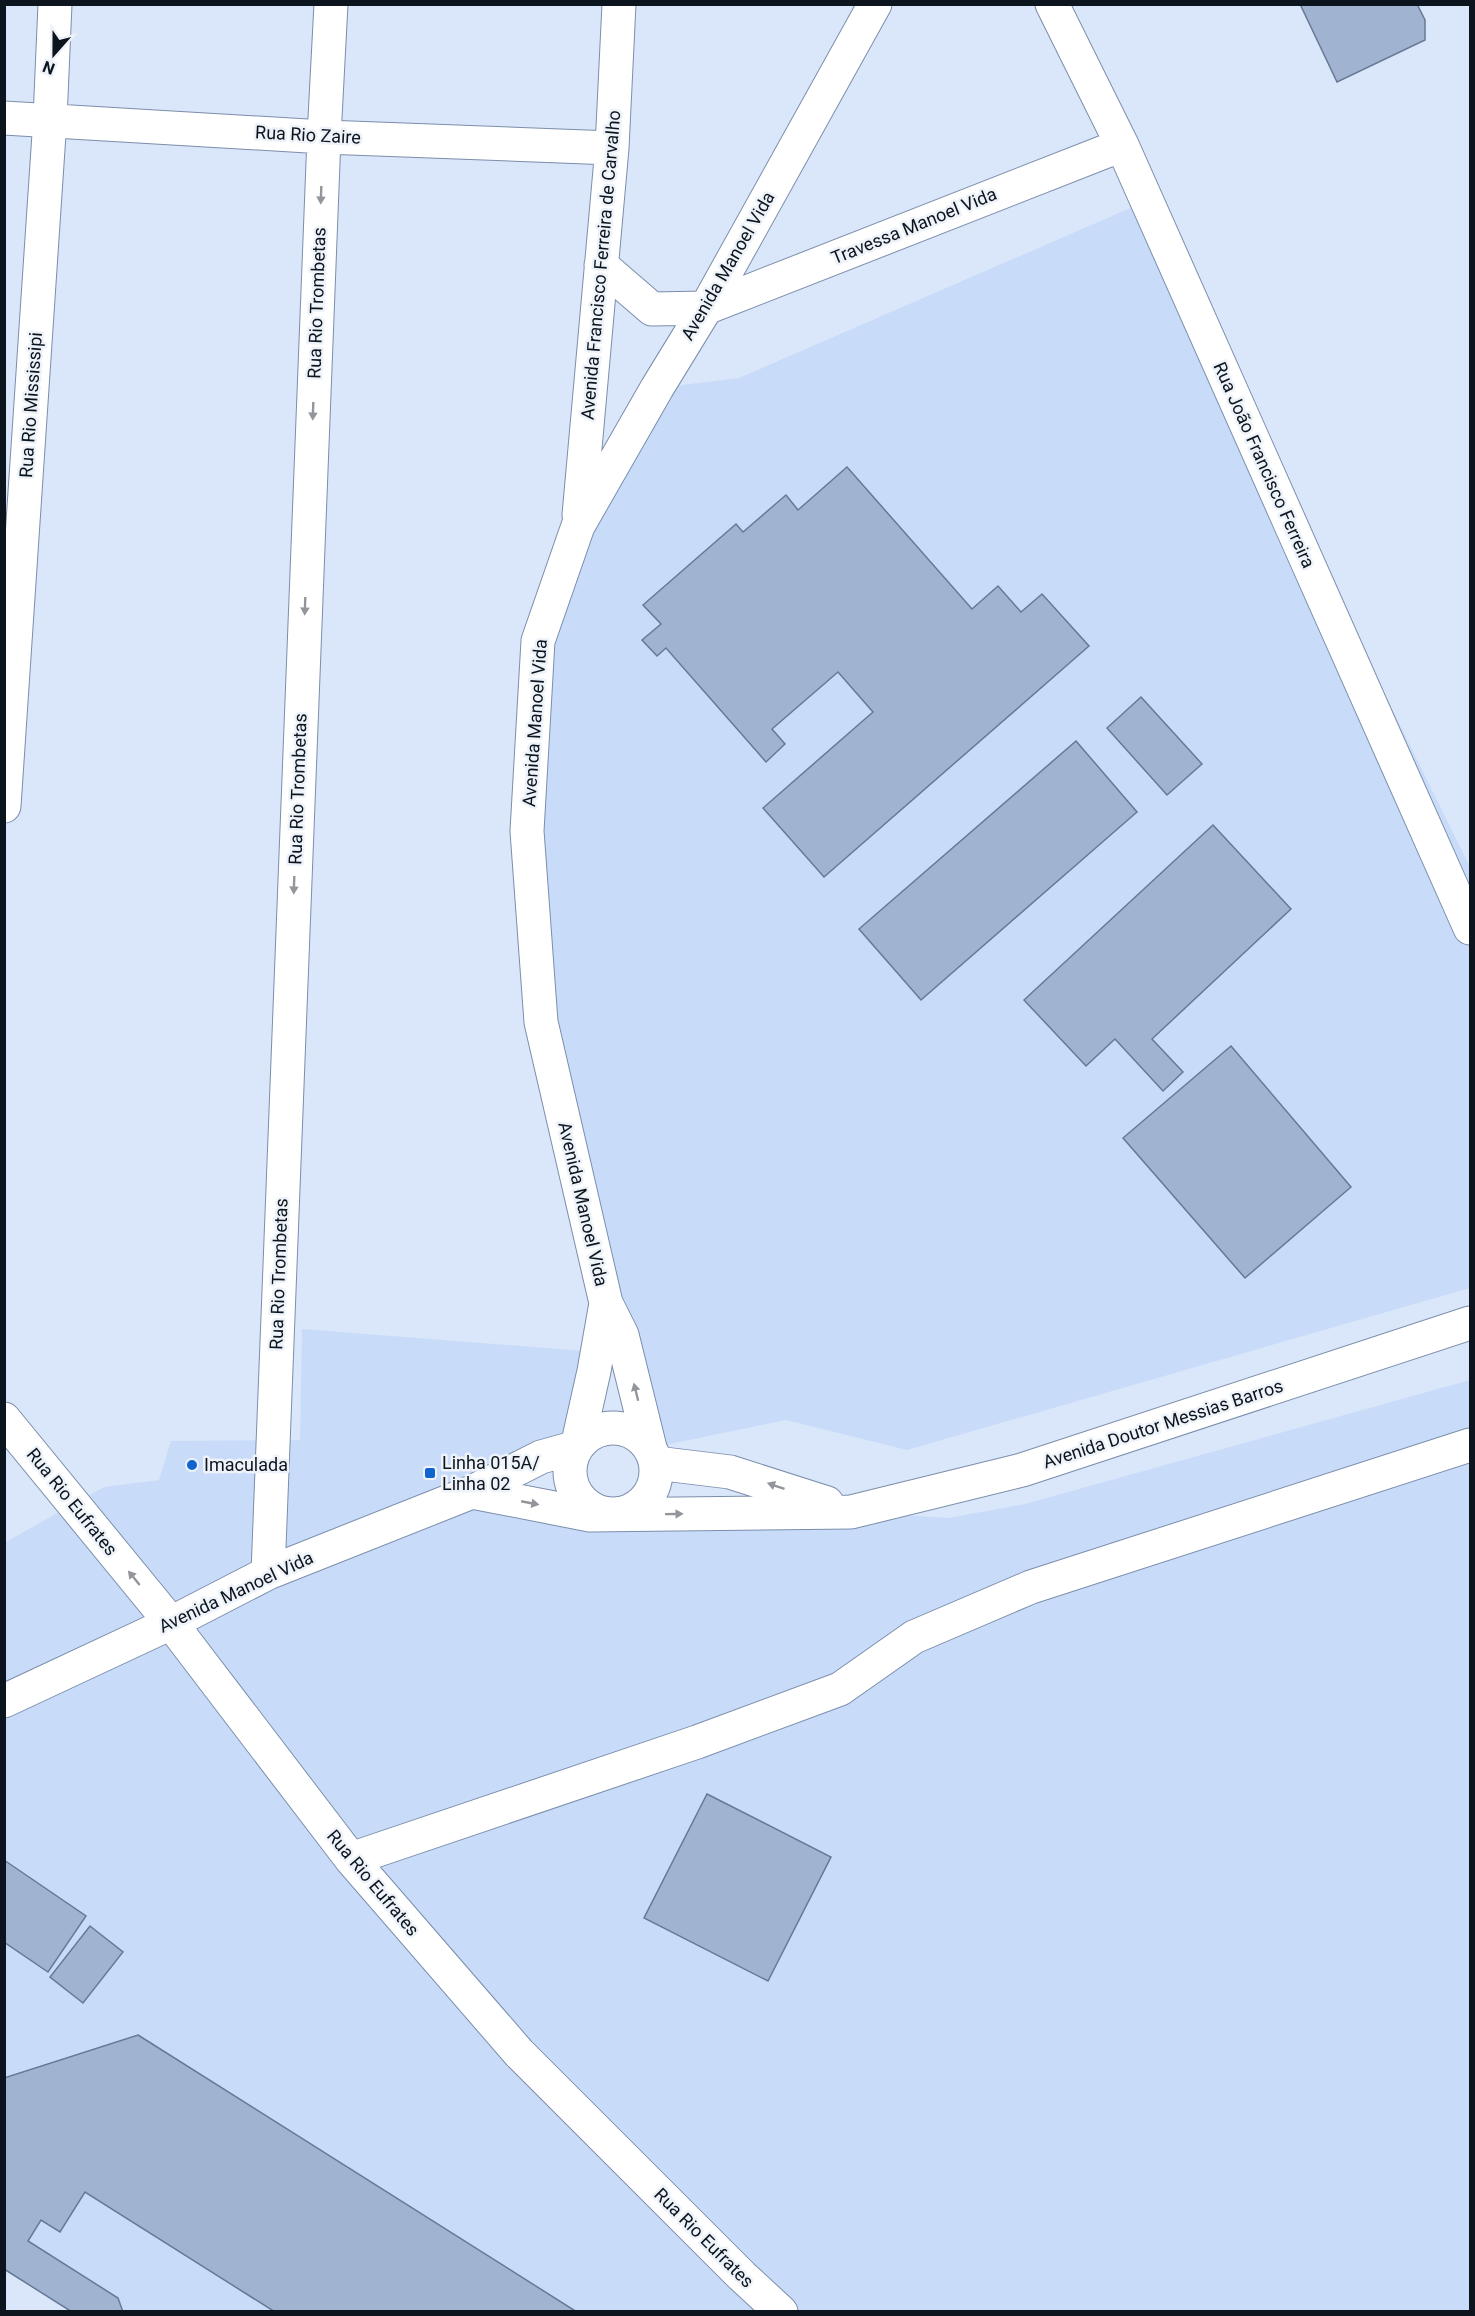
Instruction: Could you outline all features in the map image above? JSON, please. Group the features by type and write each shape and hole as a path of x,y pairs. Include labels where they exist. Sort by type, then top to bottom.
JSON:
{"street":[{"name":"Rua Rio Mississipi","path":"4,806 50,119 55,4"},
{"name":"Rua Rio Trombetas","path":"268,1573 331,4"},
{"name":"Avenida Francisco Ferreira de Carvalho","path":"578,526 612,148 619,4"},
{"name":"Avenida Manoel Vida","path":"472,1492 590,1515 616,1515 630,1512 643,1503 652,1492 657,1478 622,1335 606,1303 541,1022 527,831 538,641 578,526 706,308 875,4"},
{"name":"Rua João Francisco Ferreira","path":"1052,4 1122,145 1470,928"},
{"name":"Rua Rio Zaire","path":"4,118 324,137 612,148"},
{"name":"Travessa Manoel Vida","path":"706,308 1122,145"},
{"path":"601,265 652,309 706,308"},
{"name":"Avenida Manoel Vida","path":"606,1303 594,1371 569,1473 579,1498 589,1507 602,1514 616,1515"},
{"name":"Avenida Doutor Messias Barros","path":"616,1515 851,1512 1022,1470 1470,1323"},
{"name":"Rua Rio Eufrates","path":"4,1419 171,1623 351,1859 519,2053 742,2276 781,2312"},
{"name":"Avenida Manoel Vida","path":"4,1701 171,1623 268,1573 472,1492 541,1457 577,1447 587,1437 600,1430 614,1428 628,1430 641,1437 653,1456"},
{"path":"351,1859 697,1742 840,1689 914,1637 1031,1587 1470,1445"},
{"path":"653,1456 730,1472 851,1512"}],"shaded area":[{"path":"1142,203 1470,867 1470,1288 907,1450 786,1420 650,1448 541,1022 538,641 657,388 739,378"},
{"path":"302,1329 585,1351 577,1447 473,1491 545,1506 851,1512 948,1518 1025,1504 1470,1380 1470,2311 116,2312 5,2266 4,1543 104,1487 159,1480 171,1441 300,1440"}],"building":[{"path":"1300,4 1417,4 1425,20 1425,40 1337,82"},
{"path":"847,467 972,609 998,586 1021,612 1042,594 1089,646 824,877 763,808 873,712 838,672 772,729 785,744 766,762 666,648 657,656 642,640 661,624 643,605 736,524 743,532 786,495 798,510"},
{"path":"1141,697 1202,764 1167,795 1107,728"},
{"path":"1076,741 1137,812 921,1000 859,929"},
{"path":"1213,825 1291,909 1152,1039 1183,1072 1163,1091 1115,1039 1086,1066 1024,1000"},
{"path":"1231,1046 1351,1187 1245,1278 1123,1138"},
{"path":"707,1794 831,1857 768,1981 644,1918"},
{"path":"4,1860 86,1916 48,1972 4,1942"},
{"path":"90,1926 123,1952 83,2003 50,1977"},
{"path":"138,2035 577,2312 275,2312 85,2192 60,2232 41,2220 28,2241 118,2298 123,2312 72,2312 4,2269 4,2078"}],"place":[{"name":"Imaculada","path":"192,1465"},
{"name":"Linha 015A/ Linha 02","path":"430,1473"}]}
